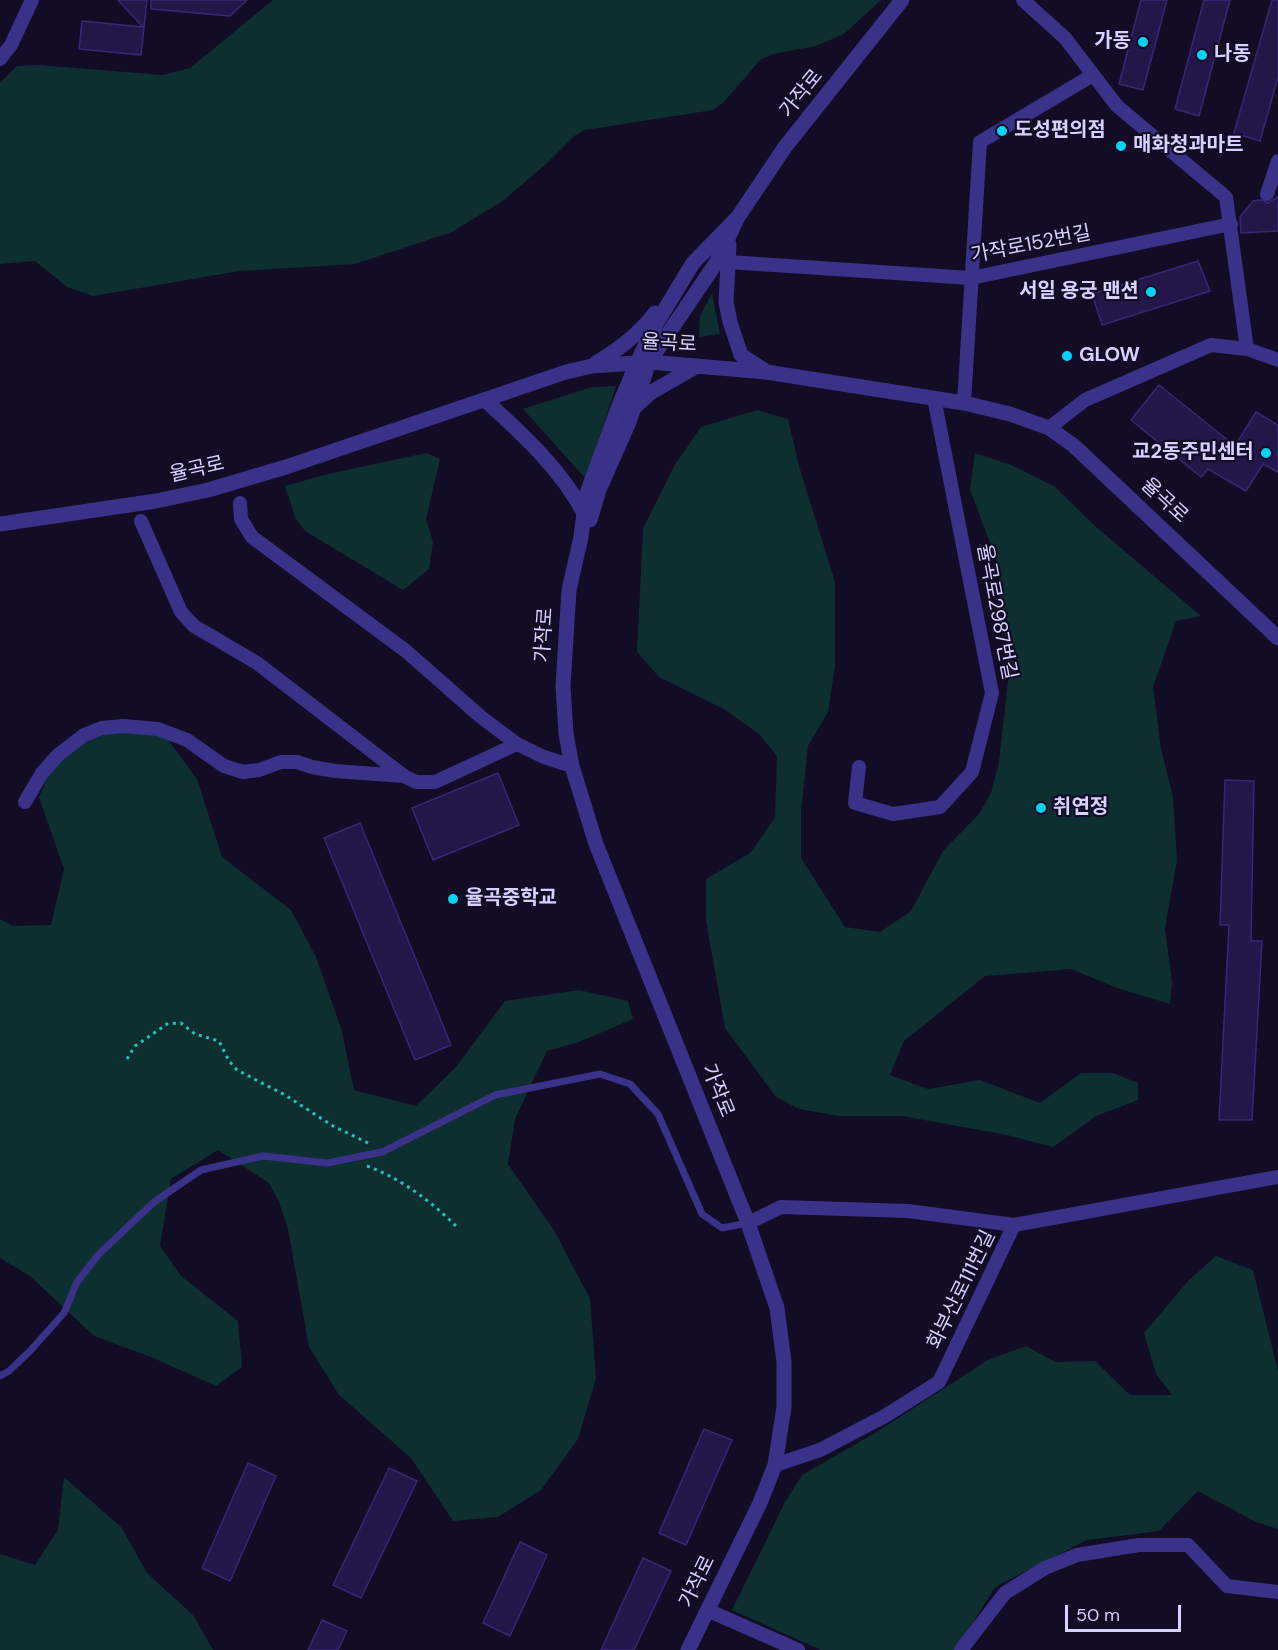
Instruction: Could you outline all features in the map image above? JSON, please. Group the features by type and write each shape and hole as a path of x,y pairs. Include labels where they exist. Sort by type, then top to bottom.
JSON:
{"street":[{"path":"0,58 11,45 32,0"},
{"name":"가작로","path":"688,1650 760,1503 775,1465 784,1407 784,1362 777,1308 748,1223 596,844 572,766 566,734 563,686 569,590 581,537 585,496 643,363 716,264 738,218 785,147 902,0"},
{"path":"1023,0 1065,38 1117,106 1226,197 1246,349"},
{"path":"964,403 980,142 1093,75"},
{"path":"1267,194 1278,161"},
{"name":"가작로","path":"581,537 592,516 599,490 633,409 653,329 693,263 738,218"},
{"name":"가작로152번길","path":"728,262 971,278 1231,224"},
{"path":"730,235 726,302 735,340 741,355 766,372"},
{"path":"592,366 616,351 648,323 693,263"},
{"path":"1049,428 1085,400 1211,345 1246,349 1278,360"},
{"name":"율곡로","path":"0,524 156,501 208,490 286,467 566,372 592,366 643,363 766,372 964,403 1010,414 1049,428 1073,445 1276,635"},
{"path":"633,409 650,393 697,366"},
{"name":"율곡로2987번길","path":"859,767 855,803 893,814 940,807 972,772 992,693 934,398"},
{"path":"485,400 542,454 575,496 584,513"},
{"path":"240,503 241,519 252,537 406,651 481,717 517,744 543,757 572,766"},
{"path":"141,521 181,612 194,626 257,663 404,776 417,782 435,782 517,744"},
{"path":"25,802 42,773 58,755 84,735 102,728 123,726 158,729 186,740 224,766 243,772 259,770 281,762 297,762 335,771 404,776"},
{"name":"화부산로111번길","path":"775,1465 820,1450 885,1416 939,1382 1014,1225 1278,1178"},
{"path":"748,1223 781,1207 908,1211 1014,1225"},
{"path":"961,1650 1005,1593 1045,1568 1077,1555 1139,1545 1188,1545 1227,1586 1278,1592"},
{"path":"707,1610 798,1650"}],"lane":[{"path":"0,1377 30,1351 64,1313 77,1282 99,1254 154,1202 201,1170 263,1156 327,1164 382,1152 495,1095 600,1074 630,1084 658,1114 702,1214 722,1228 748,1223"}],"path":[{"path":"127,1059 135,1046 166,1024 181,1023 195,1034 219,1041 228,1061 237,1070 285,1095 333,1126 377,1148 376,1153"},
{"path":"349,1159 389,1174 437,1207 458,1228"}],"green space":[{"path":"273,0 881,0 844,34 816,46 773,54 760,60 724,102 713,110 585,130 574,136 504,200 452,232 355,264 240,271 93,296 67,287 35,261 0,264 0,83 17,66 37,65 163,75 190,68"},
{"path":"712,293 720,334 699,337 700,316"},
{"path":"616,386 586,479 523,409 592,387"},
{"path":"757,410 788,419 799,466 835,582 835,666 828,712 808,746 801,811 801,858 845,927 880,932 911,911 943,851 979,814 991,793 999,762 1009,672 997,561 970,490 975,453 1011,465 1055,487 1095,526 1201,616 1176,621 1153,687 1161,749 1173,797 1177,860 1165,928 1172,982 1170,1004 1117,988 1071,969 985,976 904,1041 890,1075 928,1089 980,1080 1040,1103 1081,1073 1113,1073 1138,1083 1138,1100 1096,1116 1053,1147 1007,1135 902,1116 839,1116 799,1109 776,1097 725,1028 706,921 706,879 750,853 775,818 777,756 759,734 724,709 659,677 637,652 643,529 674,466 701,427"},
{"path":"426,453 440,459 426,519 433,542 429,569 403,590 305,531 296,519 285,486 328,474"},
{"path":"111,721 166,737 197,779 222,857 291,910 316,957 342,1031 354,1090 416,1106 456,1067 505,1001 579,990 628,1001 633,1019 579,1042 547,1051 515,1119 508,1164 555,1232 590,1299 596,1378 578,1439 541,1490 498,1517 453,1521 411,1458 339,1395 309,1347 288,1229 279,1202 269,1183 218,1150 171,1179 160,1246 181,1276 238,1321 242,1367 216,1386 151,1357 94,1336 30,1276 0,1258 0,919 13,926 51,925 64,869 39,797 62,745"},
{"path":"1216,1256 1253,1270 1278,1371 1278,1529 1256,1522 1198,1491 1159,1531 1087,1540 995,1587 956,1650 821,1650 732,1610 785,1502 802,1475 875,1433 988,1360 1026,1346 1055,1362 1095,1361 1130,1395 1172,1395 1156,1374 1144,1333 1189,1280"},
{"path":"64,1477 122,1528 147,1573 194,1616 213,1650 0,1650 0,1554 35,1565 58,1530"}],"building":[{"path":"118,0 147,0 141,55 79,49 82,21 143,27"},
{"path":"151,0 247,0 230,16 151,9"},
{"name":"가동","path":"1141,0 1167,0 1143,90 1119,84"},
{"name":"나동","path":"1204,0 1230,0 1199,116 1175,109"},
{"path":"1272,0 1278,0 1278,77 1260,141 1234,133"},
{"path":"1278,197 1278,231 1241,233 1240,217 1253,201 1261,200 1268,203"},
{"name":"서일 용궁 맨션","path":"1198,261 1210,291 1102,325 1092,294"},
{"path":"1159,385 1235,446 1256,412 1278,425 1278,472 1263,464 1246,491 1208,469 1201,477 1131,420"},
{"path":"498,773 519,825 433,860 412,808"},
{"path":"1225,780 1254,781 1251,941 1262,941 1252,1120 1219,1120 1229,925 1220,925"},
{"path":"360,823 451,1045 415,1060 324,838"},
{"path":"704,1429 732,1440 686,1545 659,1533"},
{"path":"248,1463 276,1476 230,1581 202,1568"},
{"path":"389,1468 417,1481 361,1598 333,1585"},
{"path":"520,1542 547,1555 510,1636 483,1623"},
{"path":"643,1558 671,1571 634,1650 601,1650"},
{"path":"322,1620 347,1631 338,1650 308,1650"}],"place":[{"name":"가동","path":"1143,42"},
{"name":"나동","path":"1202,55"},
{"name":"도성편의점","path":"1002,131"},
{"name":"매화청과마트","path":"1121,146"},
{"name":"서일 용궁 맨션","path":"1151,292"},
{"name":"GLOW","path":"1067,356"},
{"name":"교2동주민센터","path":"1266,453"},
{"name":"취연정","path":"1041,808"},
{"name":"율곡중학교","path":"453,899"}]}
